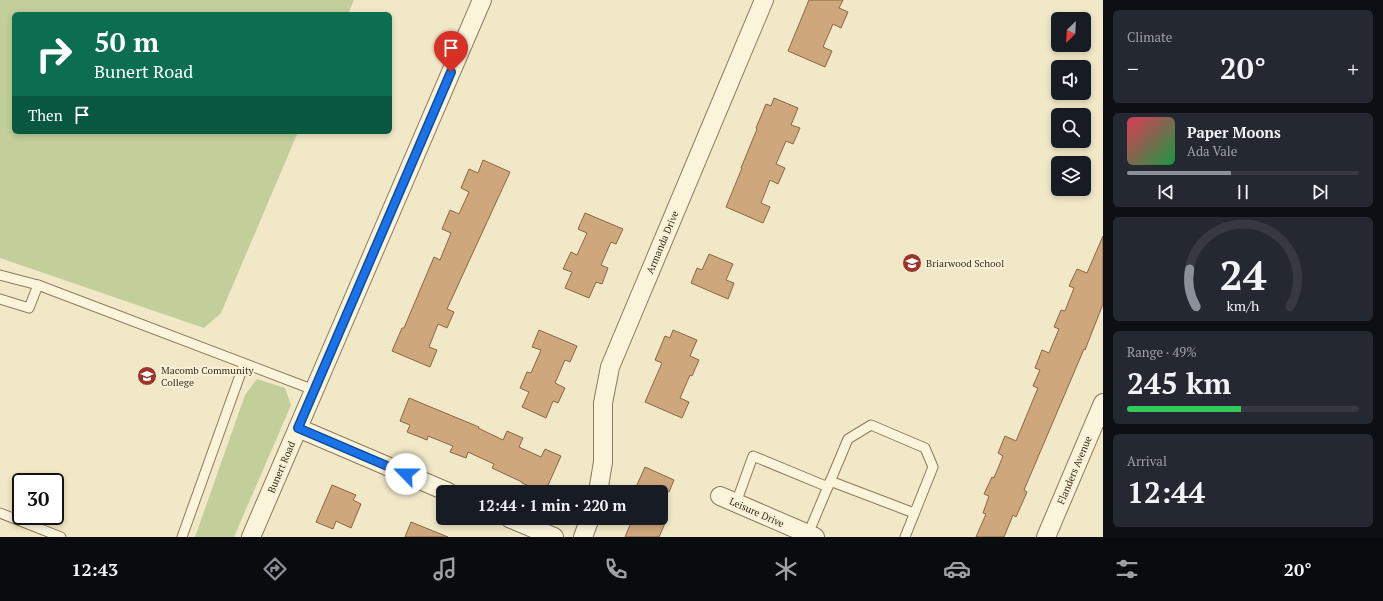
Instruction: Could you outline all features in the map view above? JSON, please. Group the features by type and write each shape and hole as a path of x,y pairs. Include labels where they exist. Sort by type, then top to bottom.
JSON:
{"street":[{"name":"Bunert Road","path":"251,537 482,0"},
{"name":"Armanda Drive","path":"599,485 603,462 603,403 610,367 764,0"},
{"name":"Flanders Avenue","path":"1046,537 1103,404"},
{"path":"298,428 436,487"},
{"name":"Leisure Drive","path":"728,499 812,535"},
{"path":"526,525 554,537"},
{"path":"582,537 587,525"}],"lane":[{"path":"0,275 38,285 314,390"},
{"path":"0,299 29,308 38,285"},
{"path":"182,537 244,364"},
{"path":"812,535 829,484 848,439 871,425 925,448 932,467 905,537"},
{"path":"728,499 753,456 914,513"},
{"path":"0,513 61,537"}],"green space":[{"path":"0,0 354,0 349,12 12,12 12,134 297,134 221,313 204,328 0,258"},
{"path":"257,379 285,388 291,405 234,537 195,537 245,395"}],"building":[{"path":"809,0 843,0 839,8 848,12 841,28 833,24 823,47 832,51 825,67 788,51"},
{"path":"774,98 798,108 791,125 800,128 793,144 786,141 776,164 785,168 778,184 770,180 761,203 770,207 763,223 726,207 766,104 771,106"},
{"path":"483,160 510,172 447,309 454,312 447,328 438,324 429,347 437,350 430,367 392,351 402,328 404,328 434,257 440,260 451,233 442,229 450,210 459,214 469,192 461,188 469,169 478,173"},
{"path":"585,213 623,229 616,244 611,242 601,265 608,268 602,284 596,282 589,298 565,288 572,272 563,269 571,252 577,255 587,233 578,229"},
{"path":"1103,236 1103,304 1085,350 1084,349 1024,490 1027,492 1016,517 1013,515 1004,537 976,537 986,514 983,513 989,496 984,494 992,477 994,478 1003,456 998,453 1005,436 1016,441 1038,388 1033,386 1040,370 1035,368 1042,350 1049,353 1059,329 1054,327 1061,310 1065,311 1074,288 1069,286 1077,269 1087,273"},
{"path":"709,254 733,264 726,280 734,283 728,299 691,283 697,268 702,270"},
{"path":"539,330 577,346 570,362 565,360 555,383 565,388 558,403 553,401 546,418 522,407 529,392 520,388 527,372 531,373 541,350 532,347"},
{"path":"673,330 697,340 690,356 699,360 692,376 690,375 680,398 689,402 682,418 645,402 662,363 655,360 665,336 670,338"},
{"path":"409,398 479,427 478,428 503,440 507,431 523,438 519,447 541,457 545,449 561,456 548,485 527,485 492,468 494,464 468,452 466,458 450,452 453,446 428,436 427,440 407,432 410,425 400,421"},
{"path":"645,467 674,480 669,492 668,485 637,485"},
{"path":"332,485 356,495 353,500 361,504 351,528 336,521 333,529 316,522"},
{"path":"411,522 448,537 405,537"},
{"path":"630,525 664,525 659,537 625,537"}],"place":[{"name":"Briarwood School","path":"912,263"},
{"name":"Macomb Community College","path":"147,376"}],"route":[{"path":"406,474 298,428 451,72"}]}
